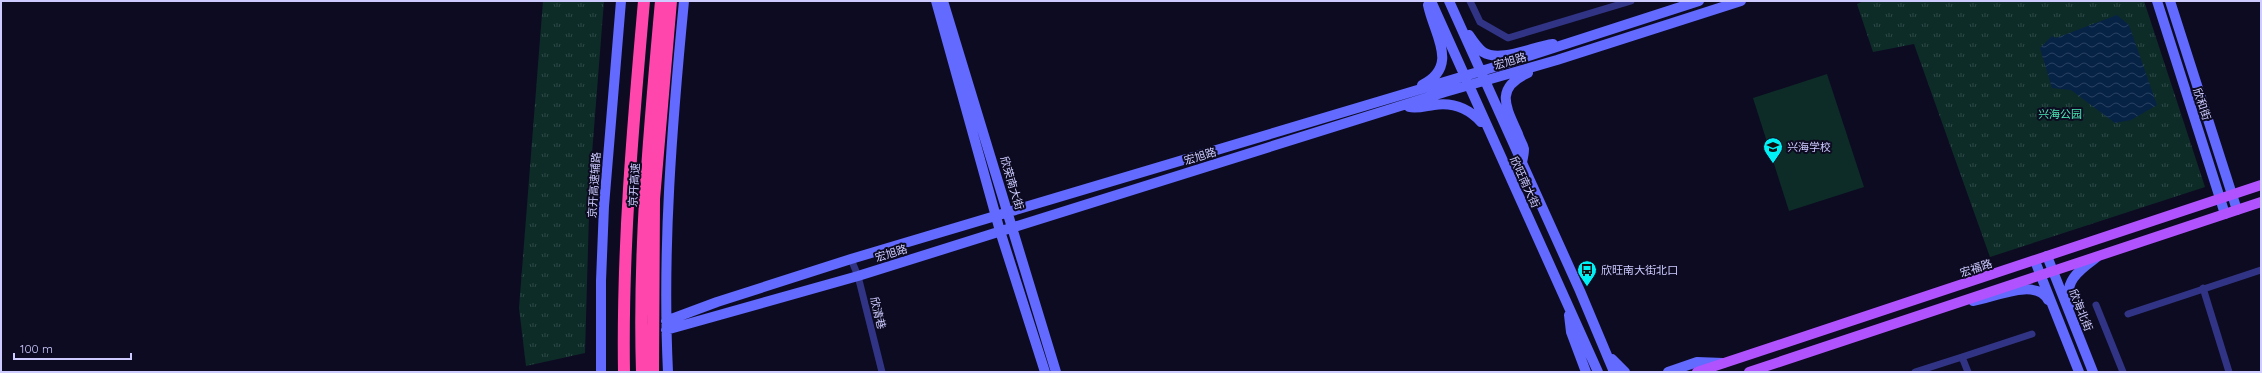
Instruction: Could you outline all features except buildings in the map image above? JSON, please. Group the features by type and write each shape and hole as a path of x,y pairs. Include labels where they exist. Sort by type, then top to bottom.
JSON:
{"highway":[{"name":"京开高速","path":"624,372 623,304 627,205 644,1"},
{"name":"京开高速","path":"642,372 640,303 646,197 662,1"},
{"path":"653,372 654,199 671,1"}],"main road":[{"name":"宏福路","path":"1697,372 2261,185"},
{"path":"1749,372 1955,305 2261,202"}],"street":[{"name":"京开高速辅路","path":"601,372 601,282 604,206 621,1"},
{"path":"668,372 666,326 667,207 684,1"},
{"path":"936,1 1000,231 1045,372"},
{"name":"欣荣南大街","path":"943,1 1009,213 1056,372"},
{"path":"1427,1 1444,58 1439,71 1428,82 1401,101 1412,108 1437,104 1464,108 1473,113 1487,128"},
{"name":"欣旺南大街","path":"1431,1 1598,372"},
{"name":"欣旺南大街","path":"1449,1 1600,337 1614,372"},
{"path":"1470,1 1480,22 1508,38 1631,1"},
{"name":"宏旭路","path":"1483,76 1569,43 1699,1"},
{"name":"宏旭路","path":"666,326 858,276 1013,228 1401,101 1483,76 1558,60 1741,1"},
{"name":"欣和街","path":"2157,1 2225,214"},
{"name":"欣和街","path":"2170,1 2237,210"},
{"path":"1458,22 1484,53 1500,56 1515,54 1540,45 1569,43"},
{"path":"1522,162 1524,149 1507,110 1506,89 1518,77 1558,60"},
{"name":"宏旭路","path":"666,326 717,302 851,259 996,216 1401,101"},
{"name":"欣海北街","path":"2048,256 2092,368"},
{"path":"2092,368 2084,337 2069,298 2068,290 2077,272 2098,257"},
{"name":"欣清巷","path":"851,259 858,276 882,372"},
{"path":"2035,261 2079,372"},
{"path":"2128,314 2261,270"},
{"path":"1955,305 2022,288 2033,289 2039,291 2047,297 2056,316"},
{"path":"2203,288 2229,372"},
{"path":"1568,303 1571,332 1586,372"},
{"path":"2096,305 2123,372"},
{"path":"1915,372 2032,334"},
{"path":"1600,337 1612,359 1625,372"},
{"path":"1962,357 1968,372"},
{"path":"598,372 601,361"},
{"path":"1668,372 1697,362 1725,363"}],"green space":[{"path":"543,1 604,1 590,179 585,353 526,366 519,308"},
{"name":"兴海公园","path":"1864,1 2144,1 2205,187 1990,257 1914,44 1873,52 1857,4"},
{"path":"1827,74 1864,187 1789,211 1753,98"}],"water":[{"path":"2117,15 2129,25 2157,105 2131,120 2115,123 2071,90 2052,88 2040,48 2052,36 2056,38"}],"place":[{"name":"兴海学校","path":"1773,164"},
{"name":"欣旺南大街北口","path":"1587,287"}]}
